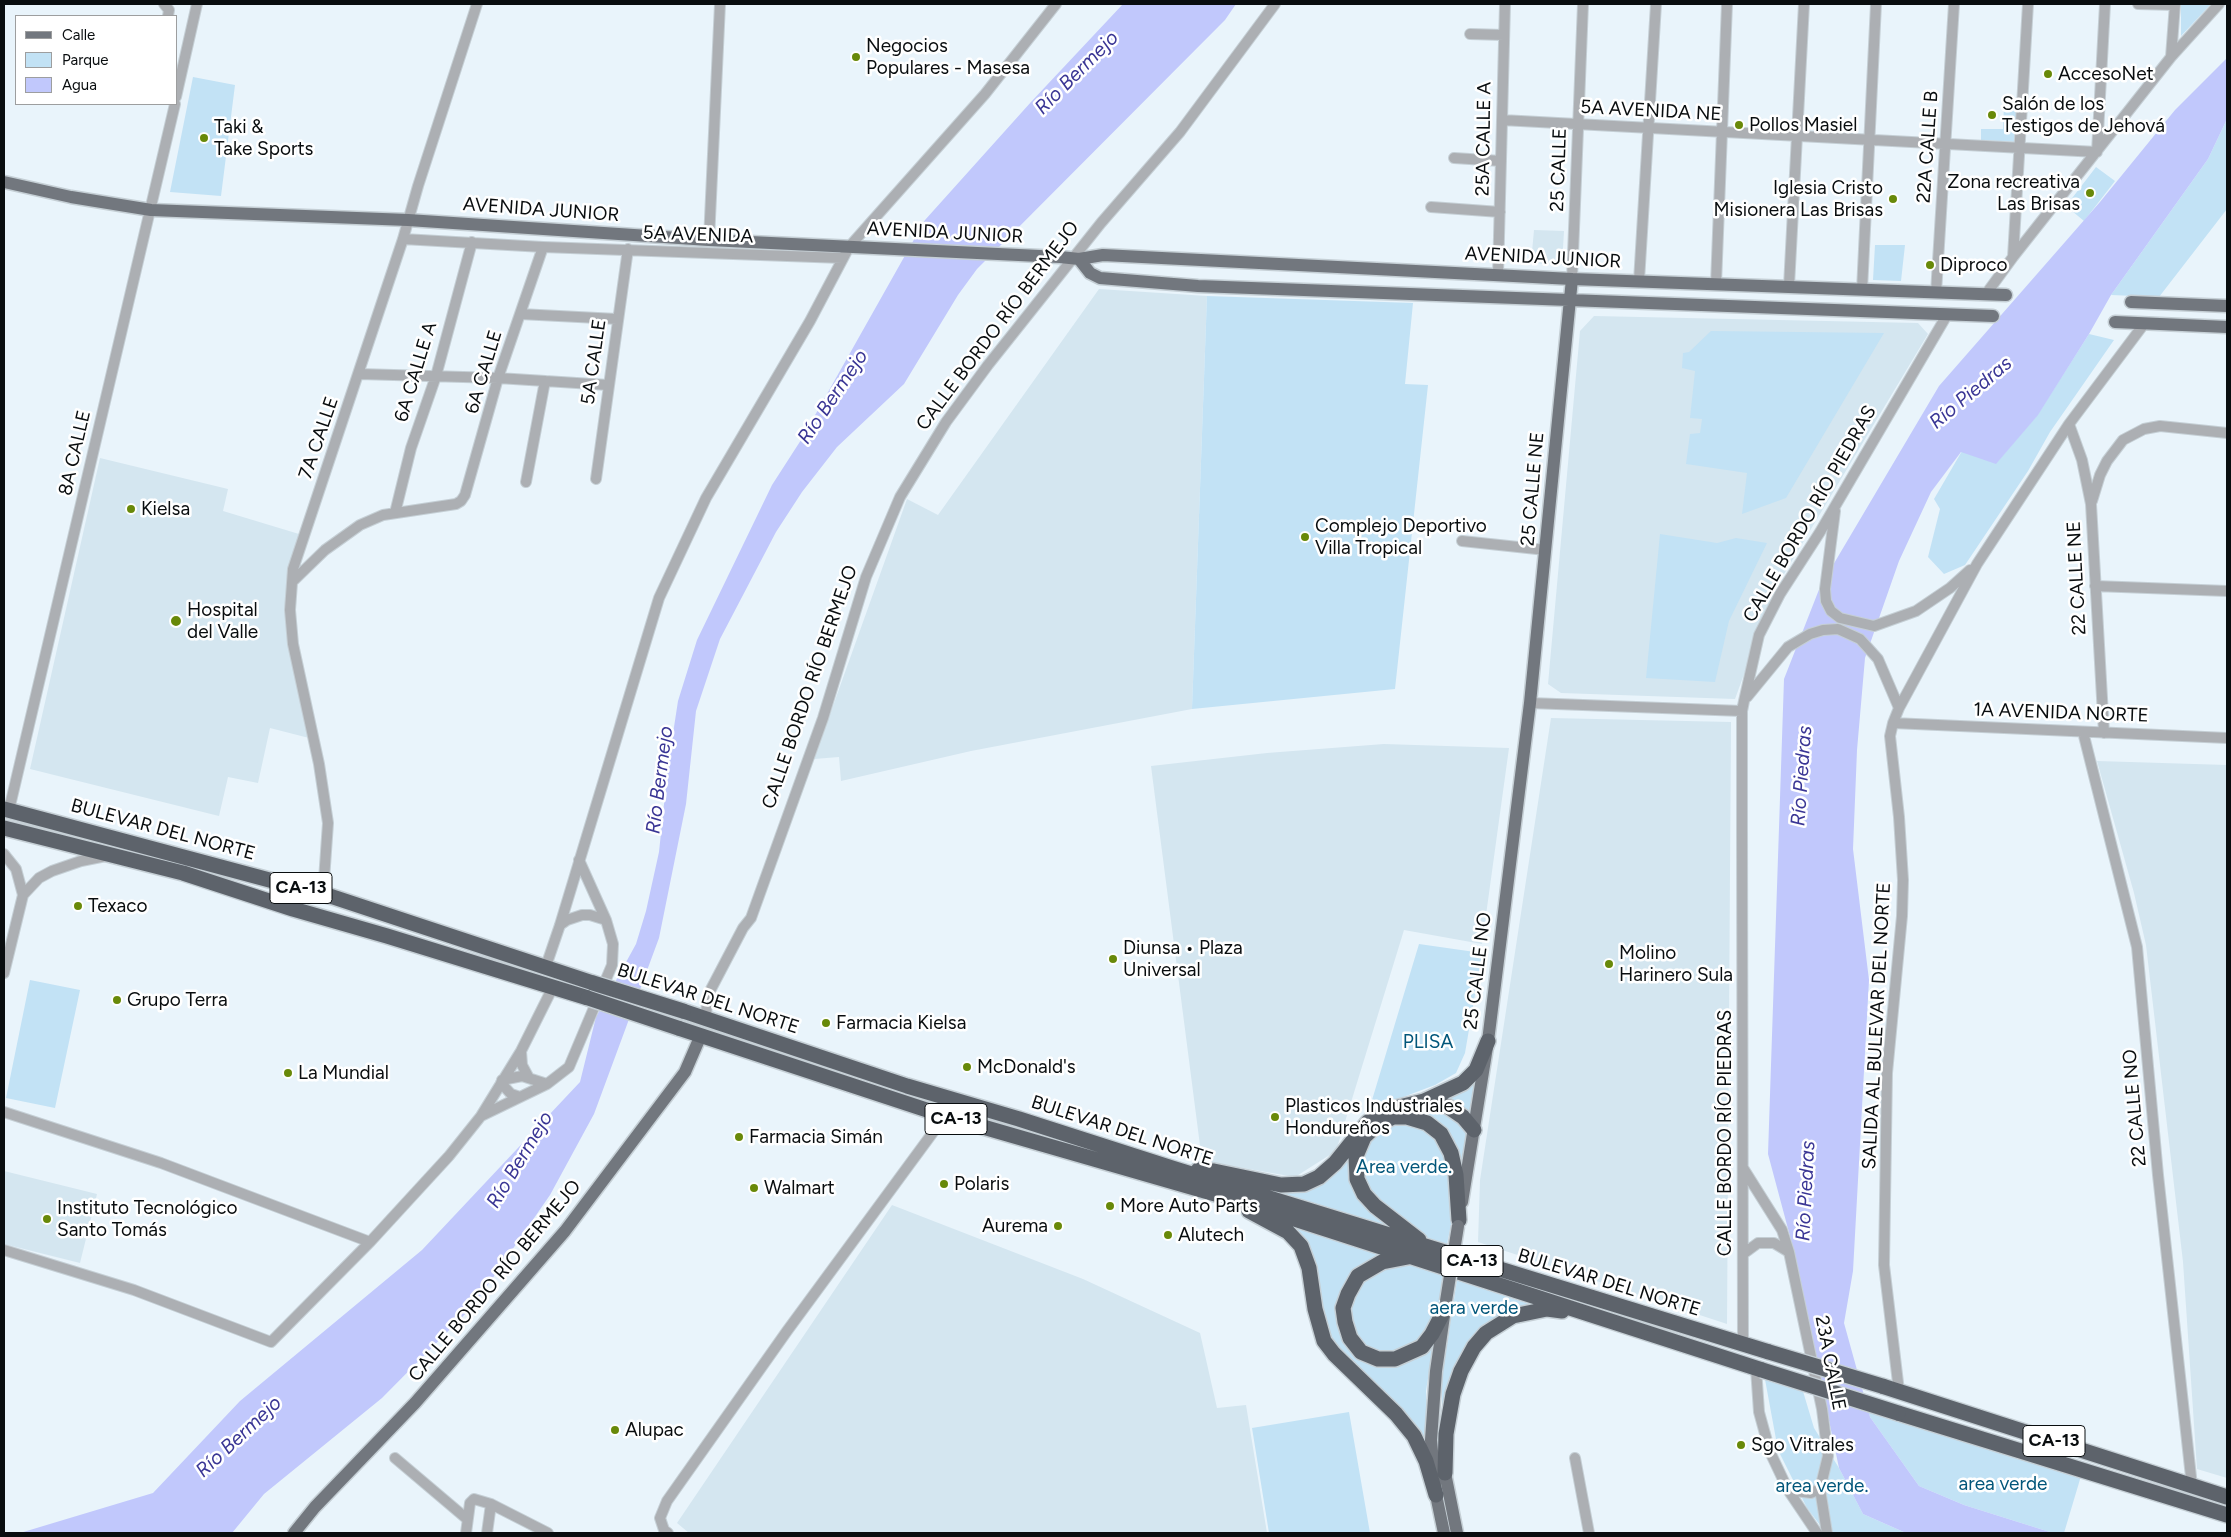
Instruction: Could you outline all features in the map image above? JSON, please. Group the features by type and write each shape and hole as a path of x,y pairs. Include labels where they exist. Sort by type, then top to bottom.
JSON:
{"highway":[{"name":"BULEVAR DEL NORTE","path":"6,809 323,894 683,1010 906,1086 1019,1119 1743,1345 1899,1391 2227,1497"},
{"name":"BULEVAR DEL NORTE","path":"4,828 183,873 293,909 588,998 945,1116 1236,1200 1759,1369 2227,1515"},
{"path":"1175,1169 1214,1171 1281,1185 1304,1184 1318,1177 1335,1163 1368,1122 1395,1108 1424,1101 1463,1083 1476,1070 1488,1041"},
{"path":"1424,1101 1447,1106 1462,1117 1474,1130"},
{"path":"1431,1248 1391,1220 1364,1194 1358,1179 1356,1156 1364,1138 1377,1125 1393,1117 1407,1117 1427,1124 1441,1134 1451,1153 1456,1175 1458,1223"},
{"path":"1236,1200 1257,1216 1288,1232 1301,1246 1309,1268 1315,1309 1324,1341 1334,1354 1396,1414 1414,1436 1426,1461 1436,1494"},
{"path":"1412,1257 1382,1262 1358,1276 1343,1308 1344,1322 1350,1338 1361,1352 1378,1358 1395,1359 1422,1347 1432,1334 1446,1305"},
{"path":"1445,1473 1446,1434 1453,1394 1461,1371 1474,1347 1486,1333 1513,1316 1528,1311 1547,1309 1585,1313"}],"main road":[{"name":"AVENIDA JUNIOR","path":"4,182 71,197 151,210 408,220 709,240 845,253 866,248 1070,258 1103,255 1572,279 2006,295"},
{"path":"1070,258 1090,273 1111,280 1198,286 1993,316"},
{"name":"25 CALLE NE","path":"1530,703 1572,279"},
{"path":"2131,302 2227,306"},
{"path":"2114,322 2227,327"},
{"name":"25 CALLE NO","path":"1444,1533 1436,1494 1431,1440 1436,1371 1488,1041 1530,703"},
{"name":"CALLE BORDO RÍO BERMEJO","path":"294,1533 315,1507 428,1390 565,1232 685,1072 701,1035"},
{"path":"1433,1422 1457,1533"}],"street":[{"path":"164,4 169,10 168,15"},
{"path":"178,88 197,4"},
{"name":"7A CALLE","path":"323,894 328,823 319,764 293,644 290,610 293,569 359,374 477,4"},
{"path":"709,240 720,4"},
{"path":"546,966 659,598 706,498 810,321 845,253 985,94 1056,4"},
{"name":"CALLE BORDO RÍO BERMEJO","path":"706,1018 707,1000 710,991 742,928 751,918 823,718 866,577 900,497 946,422 988,365 1070,258 1186,125 1275,4"},
{"name":"25A CALLE A","path":"1498,275 1505,4"},
{"name":"25 CALLE","path":"1572,279 1584,4"},
{"path":"1640,281 1656,4"},
{"path":"1716,284 1727,4"},
{"path":"1789,286 1804,4"},
{"path":"1862,290 1876,4"},
{"name":"22A CALLE B","path":"1936,293 1954,4"},
{"path":"2013,257 2028,4"},
{"path":"2097,152 2105,4"},
{"path":"2138,4 2175,4 2171,57"},
{"path":"1986,294 2171,57 2219,4"},
{"path":"1470,34 1504,35"},
{"path":"178,47 187,49"},
{"name":"8A CALLE","path":"6,809 175,105"},
{"name":"5A AVENIDA NE","path":"1502,120 2097,152"},
{"path":"1454,158 1501,162"},
{"path":"1431,206 1500,212"},
{"name":"5A AVENIDA","path":"403,238 543,247 845,253"},
{"name":"6A CALLE A","path":"395,513 411,448 436,376 472,242"},
{"name":"6A CALLE","path":"395,513 456,504 465,495 498,378 543,247"},
{"name":"5A CALLE","path":"596,479 628,249"},
{"path":"520,314 617,319"},
{"name":"CALLE BORDO RÍO PIEDRAS","path":"1743,1345 1742,711 1759,635 1780,594 1835,507 1947,314"},
{"path":"1893,723 1898,708 1977,564 2069,424 2144,324"},
{"path":"359,374 498,378 608,385"},
{"path":"526,482 545,381"},
{"name":"22 CALLE NE","path":"2069,424 2082,460 2091,504 2104,733"},
{"path":"2091,504 2100,475 2123,440 2144,429 2160,426 2227,433"},
{"path":"1835,507 1826,572 1826,602 1831,611 1840,618 1874,626 1916,611 1950,588 1977,564"},
{"path":"292,582 325,550 360,525 383,515 395,513"},
{"path":"1462,541 1546,550"},
{"path":"2095,586 2227,590"},
{"path":"1744,701 1788,647 1810,634 1823,630 1838,629 1860,639 1878,659 1898,708"},
{"path":"1530,703 1742,711"},
{"name":"1A AVENIDA NORTE","path":"1893,723 2227,738"},
{"name":"SALIDA AL BULEVAR DEL NORTE","path":"1893,723 1890,736 1899,817 1903,880 1902,916 1887,1073 1884,1265 1899,1391"},
{"name":"22 CALLE NO","path":"2083,732 2137,948 2158,1175 2192,1486"},
{"path":"4,854 16,869 23,895 4,973"},
{"path":"23,895 39,878 52,871 81,861 110,855"},
{"path":"481,1116 547,1084 569,1067 612,965 612,944 606,920 579,860"},
{"path":"560,925 567,920 582,915 590,915 606,920"},
{"path":"4,1250 134,1290 271,1342 370,1242 449,1156 481,1116 521,1051 553,988"},
{"path":"521,1051 522,1065 529,1078"},
{"path":"502,1081 515,1076 547,1084"},
{"path":"502,1081 511,1094 520,1097"},
{"path":"4,1112 161,1163 370,1242"},
{"path":"668,1533 664,1530 660,1518 667,1501 787,1331 945,1116"},
{"name":"23A CALLE","path":"1743,1168 1782,1230 1789,1252 1824,1419 1828,1456 1820,1489 1828,1533"},
{"path":"1743,1254 1758,1243 1774,1243 1789,1252"},
{"path":"1759,1369 1759,1412 1770,1452 1788,1490 1817,1533"},
{"path":"396,1458 467,1519"},
{"path":"1575,1458 1589,1533"},
{"path":"1788,1490 1811,1493 1820,1489"},
{"path":"466,1533 470,1502 474,1499 490,1504 548,1533"},
{"path":"486,1533 490,1504"}],"shaded area":[{"path":"1534,230 1564,231 1562,265 1531,263"},
{"path":"1099,289 1207,296 1192,709 971,751 841,781 839,757 814,759 907,499 938,515"},
{"path":"1594,316 1918,323 1928,334 1775,589 1735,699 1561,693 1548,684 1580,331"},
{"name":"Hospital del Valle","path":"100,458 228,489 223,511 299,534 288,576 309,738 270,728 258,783 228,777 219,816 30,769"},
{"name":"Molino Harinero Sula","path":"1551,718 1731,722 1727,1324 1478,1242 1480,1180"},
{"path":"1384,744 1509,748 1482,944 1404,930 1336,1151 1295,1177 1202,1161 1151,766 1267,753"},
{"path":"2097,761 2227,765 2227,1478 2197,1469 2183,1262 2146,945 2134,893"},
{"name":"Instituto Tecnológico Santo Tomás","path":"4,1171 97,1194 80,1263 4,1244"},
{"path":"892,1205 1083,1279 1200,1333 1217,1408 1246,1405 1267,1533 689,1533 677,1523"}],"green space":[{"path":"2181,4 2211,4 2181,36"},
{"name":"Taki & Take Sports","path":"193,77 235,85 221,196 170,192"},
{"path":"2020,103 2018,142 1981,140 1981,129 2003,129 2004,104"},
{"path":"2227,119 2227,209 2159,297 2111,295 2208,159"},
{"path":"2096,167 2115,181 2084,221 2066,206"},
{"path":"1875,245 1905,245 1901,281 1873,280"},
{"name":"Complejo Deportivo Villa Tropical","path":"1207,296 1413,303 1405,384 1428,385 1395,689 1192,709"},
{"path":"1711,331 1884,333 1786,498 1742,514 1747,473 1686,464 1690,434 1700,433 1702,419 1690,418 1695,371 1682,368 1683,353 1689,352"},
{"path":"2089,334 2114,340 2050,432 2028,471 1965,565 1944,574 1928,557 1940,509 1934,499 1962,451 1997,462 2038,414"},
{"path":"1660,534 1717,543 1736,538 1767,543 1729,621 1715,682 1646,678"},
{"name":"PLISA","path":"1419,944 1482,953 1465,1053 1456,1073 1435,1085 1369,1110"},
{"path":"30,980 80,990 55,1108 6,1098"},
{"path":"1476,1076 1469,1118 1436,1099"},
{"path":"1425,1105 1445,1110 1468,1129 1460,1175 1455,1151 1398,1112"},
{"name":"Area verde.","path":"1411,1123 1437,1136 1447,1156 1454,1210 1447,1244 1428,1238 1395,1216 1367,1191 1360,1157 1367,1141 1391,1124"},
{"path":"1354,1143 1354,1182 1398,1230 1222,1177 1307,1187"},
{"path":"1269,1218 1387,1256 1381,1258 1338,1311 1379,1363 1434,1340 1426,1391 1427,1417 1423,1444 1326,1335 1313,1266"},
{"path":"1407,1262 1443,1275 1437,1316 1419,1344 1395,1354 1364,1349 1355,1335 1350,1303 1362,1280 1379,1269"},
{"name":"aera verde","path":"1457,1280 1535,1306 1487,1324 1442,1426 1442,1377"},
{"name":"area verde.","path":"1764,1374 1802,1388 1814,1428 1839,1468 1863,1514 1906,1533 1826,1533 1807,1508 1778,1450"},
{"name":"area verde","path":"1867,1407 2081,1476 2064,1533 2053,1533 1964,1505 1919,1486 1870,1417"},
{"path":"1349,1412 1370,1533 1269,1533 1252,1428"}],"water":[{"name":"Río Bermejo","path":"1123,4 1236,4 1225,20 977,269 958,295 904,384 837,447 802,492 776,532 720,639 696,711 686,804 659,938 594,1114 550,1195 474,1305 382,1398 264,1494 232,1533 20,1533 153,1493 240,1401 422,1250 580,1082 596,1017 636,944 646,911 659,852 668,766 678,701 697,640 772,485 801,440 925,220 1031,102"},
{"name":"Río Piedras","path":"2227,58 2227,119 2208,159 2111,295 2038,415 1996,464 1961,452 1931,492 1899,561 1865,658 1857,750 1853,849 1869,980 1853,1271 1844,1323 1870,1417 1919,1486 1964,1505 2053,1533 1906,1533 1863,1514 1839,1468 1791,1240 1768,1154 1784,679 1820,587 1939,386 2100,202 2175,110"}],"place":[{"name":"Negocios Populares - Masesa","path":"856,57"},
{"name":"AccesoNet","path":"2048,74"},
{"name":"Salón de los Testigos de Jehová","path":"1992,115"},
{"name":"Pollos Masiel","path":"1739,125"},
{"name":"Taki & Take Sports","path":"204,138"},
{"name":"Zona recreativa Las Brisas","path":"2090,193"},
{"name":"Iglesia Cristo Misionera Las Brisas","path":"1893,199"},
{"name":"Diproco","path":"1930,265"},
{"name":"Kielsa","path":"131,509"},
{"name":"Complejo Deportivo Villa Tropical","path":"1305,537"},
{"name":"Hospital del Valle","path":"176,621"},
{"name":"Texaco","path":"78,906"},
{"name":"Diunsa • Plaza Universal","path":"1113,959"},
{"name":"Molino Harinero Sula","path":"1609,964"},
{"name":"Grupo Terra","path":"117,1000"},
{"name":"Farmacia Kielsa","path":"826,1023"},
{"name":"McDonald's","path":"967,1067"},
{"name":"La Mundial","path":"288,1073"},
{"name":"Plasticos Industriales Hondureños","path":"1275,1117"},
{"name":"Farmacia Simán","path":"739,1137"},
{"name":"Polaris","path":"944,1184"},
{"name":"Walmart","path":"754,1188"},
{"name":"More Auto Parts","path":"1110,1206"},
{"name":"Instituto Tecnológico Santo Tomás","path":"47,1219"},
{"name":"Aurema","path":"1058,1226"},
{"name":"Alutech","path":"1168,1235"},
{"name":"Alupac","path":"615,1430"},
{"name":"Sgo Vitrales","path":"1741,1445"}]}
